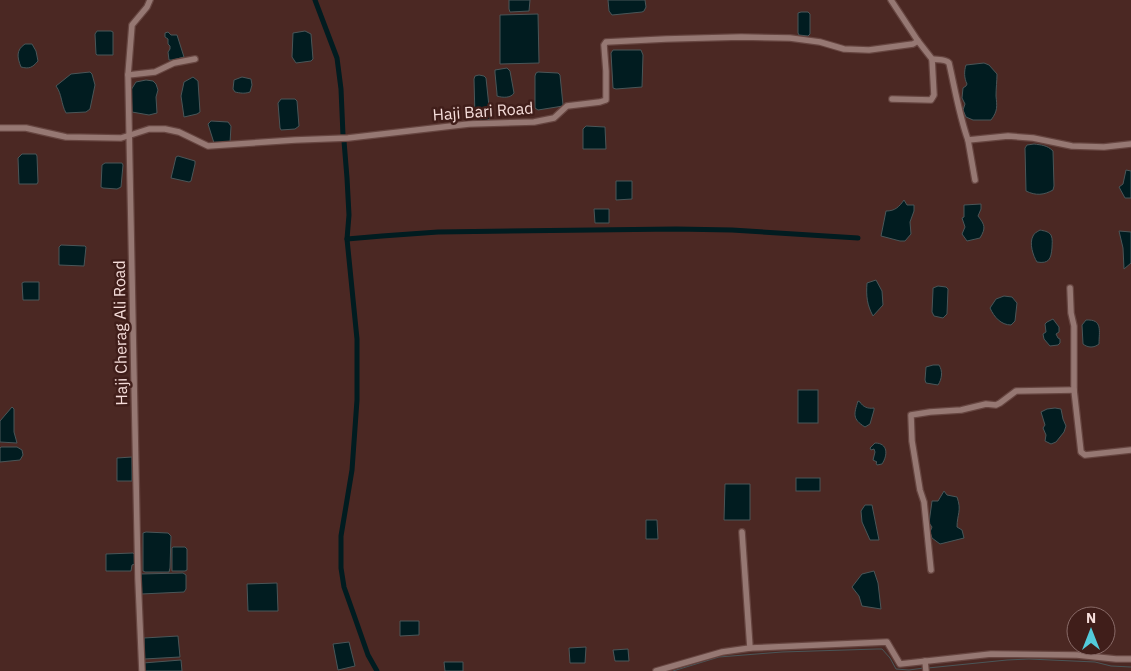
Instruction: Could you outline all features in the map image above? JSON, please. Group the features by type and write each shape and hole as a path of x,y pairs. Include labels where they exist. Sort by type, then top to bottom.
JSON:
{"street":[{"name":"Haji Cherag Ali Road","path":"142,671 138,570 128,75 132,25 147,7 150,0"},
{"path":"892,0 932,59 934,95 930,100 892,99"},
{"name":"Haji Bari Road","path":"0,128 26,128 66,137 121,138 149,129 165,129 179,132 208,146 348,138 469,124 534,122 554,118 567,106 606,100 604,45 606,42 720,38 790,38 820,42 844,49 869,50 913,44 918,41"},
{"path":"128,75 155,72 174,63 195,59"},
{"path":"932,59 944,60 949,64 976,180"},
{"path":"968,140 1008,136 1033,138 1072,146 1104,147 1131,144"},
{"path":"1070,288 1071,313 1074,326 1074,390 1081,452 1085,455 1131,450"},
{"path":"931,570 924,502 920,490 912,440 911,414 961,410 986,404 996,405 1016,391 1074,390"},
{"path":"742,532 750,648"},
{"path":"656,671 722,652 750,648 887,642 900,664 925,666 991,654 1131,659"}],"water":[{"path":"509,0 530,0 529,11 510,12"},
{"path":"608,0 645,0 646,7 642,12 612,15 609,11"},
{"path":"808,12 810,14 810,34 808,36 799,35 798,33 798,13"},
{"path":"538,14 539,63 500,64 500,15"},
{"path":"97,31 113,32 113,55 96,54 95,34"},
{"path":"305,31 311,34 313,59 296,63 292,57 293,33"},
{"path":"168,32 171,35 177,35 184,57 169,60 168,52 170,46 168,39 165,37 165,33"},
{"path":"25,44 32,44 38,61 28,68 21,67 18,57 20,49"},
{"path":"613,50 641,50 643,55 642,87 613,88 611,53"},
{"path":"984,63 989,65 997,74 995,114 991,120 973,120 966,117 963,110 965,104 962,98 963,88 967,84 965,67 966,65"},
{"path":"507,68 510,71 514,93 507,97 497,96 495,70"},
{"path":"90,72 95,85 90,109 86,112 66,113 56,86 71,74"},
{"path":"538,72 558,73 560,75 563,106 538,110 535,108 535,76"},
{"path":"479,75 486,78 490,119 485,121 475,118 474,79 475,76"},
{"path":"193,77 198,81 200,112 184,117 181,96 184,82"},
{"path":"242,77 251,79 250,92 239,93 233,89 234,80"},
{"path":"153,81 158,90 156,97 157,113 149,115 132,112 131,90 136,82"},
{"path":"281,99 295,99 297,101 299,126 295,129 281,130 280,128 278,103"},
{"path":"211,121 228,122 231,126 230,143 214,143 208,124"},
{"path":"586,126 605,127 606,149 583,149 583,129"},
{"path":"1027,145 1046,146 1053,151 1054,186 1053,190 1043,194 1033,194 1026,191 1025,148"},
{"path":"22,154 36,154 37,156 37,184 19,184 18,158"},
{"path":"176,157 195,161 191,181 189,182 171,178"},
{"path":"105,163 122,163 121,187 117,189 101,187 102,165"},
{"path":"1126,170 1131,171 1131,198 1125,198 1119,187 1123,184"},
{"path":"616,181 632,181 632,199 616,200"},
{"path":"904,200 907,205 914,205 910,222 911,234 905,241 881,236 886,211 896,208"},
{"path":"981,204 978,216 983,224 983,232 980,238 967,241 962,234 965,227 962,218 964,217 964,205"},
{"path":"594,209 609,209 609,223 595,223"},
{"path":"1040,230 1049,233 1052,238 1051,255 1049,260 1044,262 1037,262 1031,246 1033,235"},
{"path":"1119,231 1131,232 1131,263 1124,269 1123,248"},
{"path":"61,245 85,246 84,266 59,265 59,247"},
{"path":"876,280 882,291 883,305 873,316 867,300 867,283"},
{"path":"39,282 39,300 23,300 22,283"},
{"path":"938,286 948,289 947,314 943,318 934,316 932,312 933,288"},
{"path":"1004,296 1012,297 1017,303 1015,321 1011,325 1004,324 998,320 990,308 996,299"},
{"path":"1053,319 1059,327 1059,332 1056,334 1060,339 1060,343 1050,346 1044,339 1043,334 1046,332 1045,324"},
{"path":"1086,320 1091,320 1098,324 1099,344 1095,346 1089,347 1083,344 1082,325"},
{"path":"939,365 941,370 941,378 938,385 926,383 925,380 926,367"},
{"path":"798,390 818,390 818,423 798,423"},
{"path":"858,401 866,407 874,408 870,424 865,427 855,416"},
{"path":"12,407 14,409 14,432 17,443 0,442 0,421"},
{"path":"1055,408 1061,409 1066,426 1056,442 1051,444 1045,441 1046,435 1043,428 1045,425 1041,412"},
{"path":"875,443 882,445 886,450 882,464 877,465 877,462 873,460 875,452 874,449 871,450 870,448"},
{"path":"1,447 17,447 22,450 23,455 20,460 0,462"},
{"path":"132,457 132,481 117,481 117,458"},
{"path":"796,478 820,478 820,491 796,491"},
{"path":"725,484 750,484 750,520 724,520"},
{"path":"944,491 947,495 957,497 959,509 957,527 962,530 964,538 940,544 932,538 930,532 932,527 929,523 932,501 938,501"},
{"path":"865,505 872,505 879,540 870,540 862,522 861,511"},
{"path":"646,520 657,520 658,539 646,539"},
{"path":"143,533 168,533 171,536 169,572 143,571"},
{"path":"173,547 185,547 187,549 187,570 172,571"},
{"path":"133,553 135,555 135,564 132,565 131,571 106,571 106,554"},
{"path":"874,571 878,583 881,609 862,606 859,596 852,587 862,574"},
{"path":"183,573 186,575 186,589 184,592 141,594 140,574"},
{"path":"277,583 278,611 248,611 247,584"},
{"path":"400,621 419,621 419,635 400,636"},
{"path":"178,636 180,657 144,659 144,638"},
{"path":"349,642 355,666 338,670 333,644"},
{"path":"586,647 585,663 570,663 569,648"},
{"path":"628,649 629,661 615,661 613,650"},
{"path":"181,660 182,671 144,671 143,663"},
{"path":"444,662 463,662 463,671 445,671"}],"waterway":[{"path":"315,0 337,58 341,89 343,135"},
{"path":"344,141 349,215 347,239 357,339 357,400 352,470 341,536 341,568 344,587 368,655 377,671"},
{"path":"347,239 438,232 676,229 732,230 858,238"},
{"path":"673,671 719,657 782,652 877,649 882,649 896,669 924,668"},
{"path":"928,668 1029,659 1095,662 1111,666 1131,667"}]}
